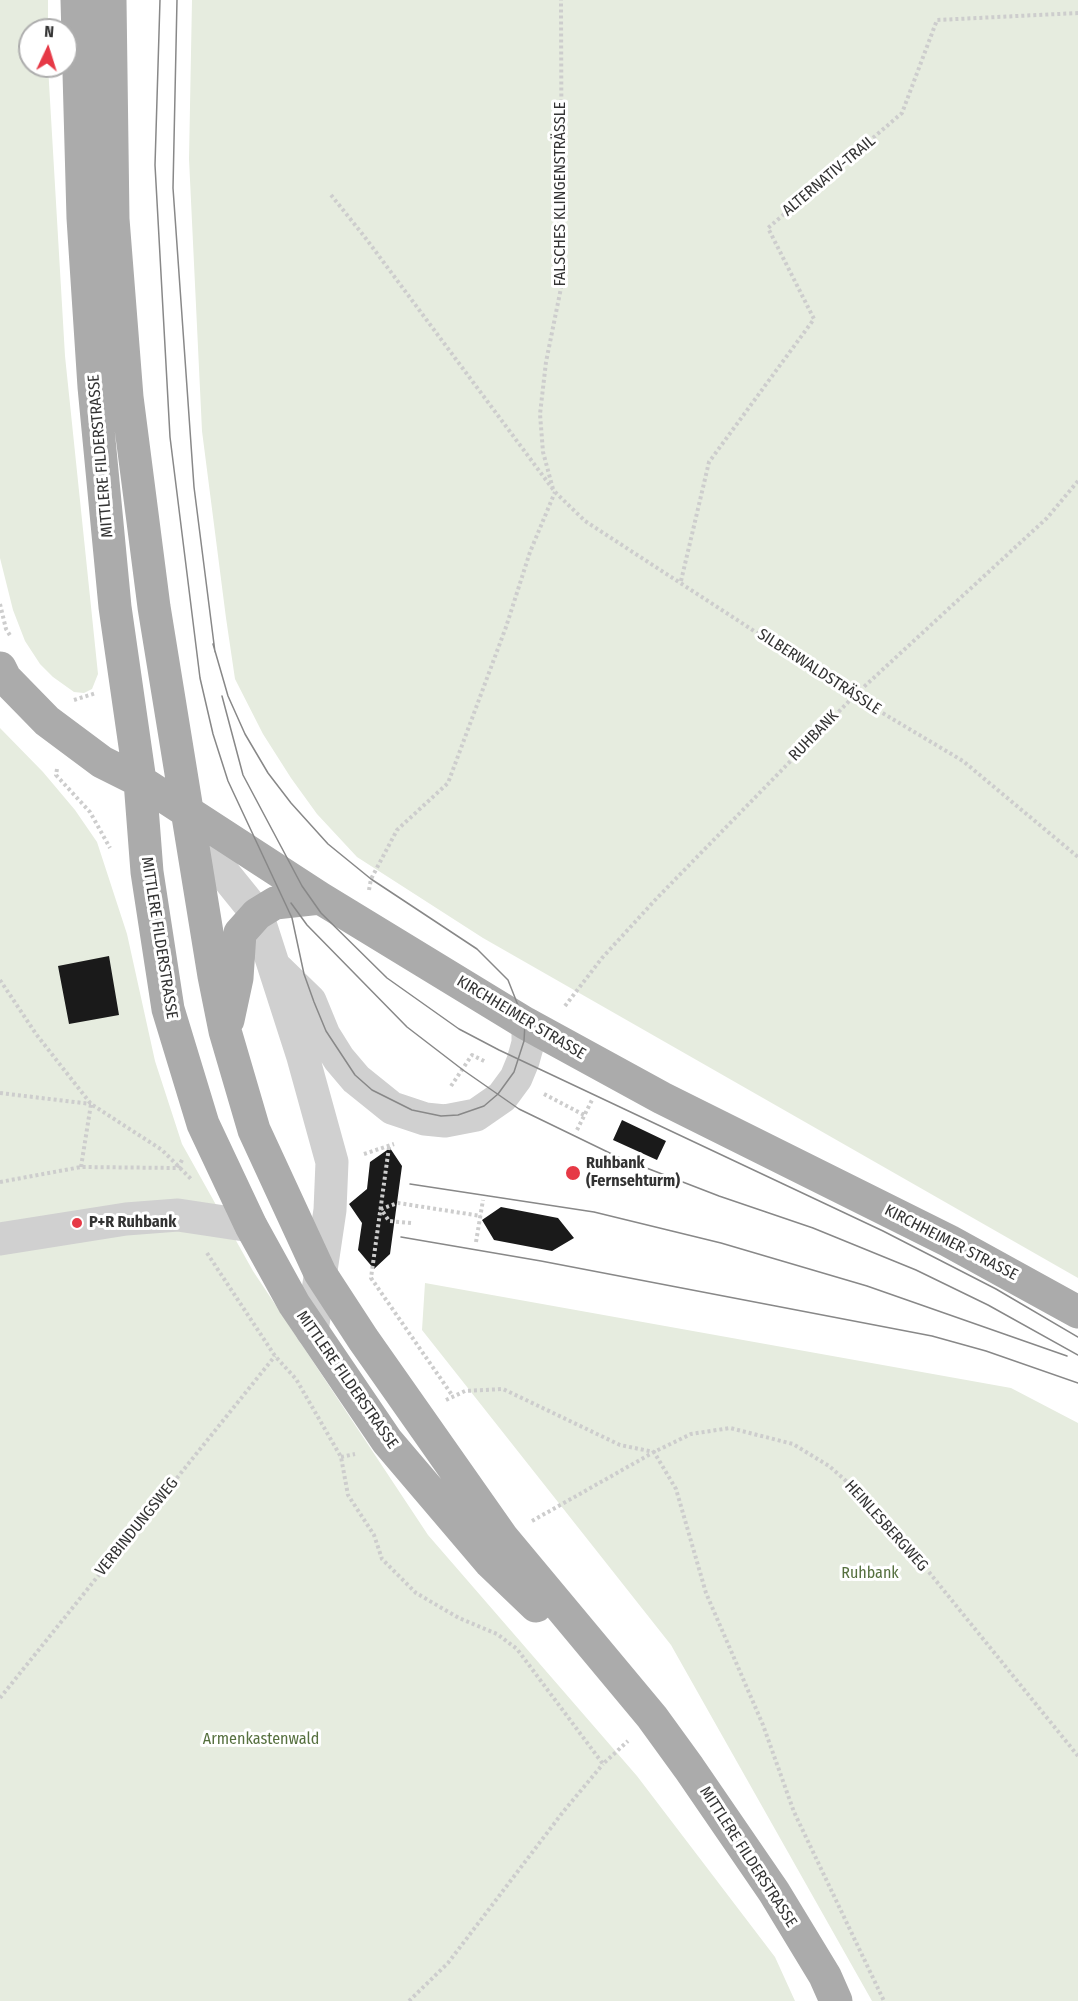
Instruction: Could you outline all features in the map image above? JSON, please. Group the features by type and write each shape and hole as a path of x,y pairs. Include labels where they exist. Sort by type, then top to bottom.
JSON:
{"main road":[{"name":"MITTLERE FILDERSTRASSE","path":"77,0 83,218 94,387 115,607 140,781 147,872 168,1009 203,1124 251,1226 294,1304 387,1441 490,1562 652,1718"},
{"name":"MITTLERE FILDERSTRASSE","path":"110,0 113,219 127,397 154,607 186,811 225,1031 254,1130 320,1273 398,1391 502,1537 652,1718 761,1873 825,1976 836,2001"},
{"name":"KIRCHHEIMER STRASSE","path":"0,669 5,678 47,721 102,762 140,781 320,898 528,1025 662,1098 949,1241 1078,1312"},
{"path":"225,1031 237,978 240,933 257,914 275,903 320,898"},
{"path":"251,1226 282,1244 320,1273"}],"street":[{"path":"186,811 219,867 257,914 303,1057 332,1162 330,1210 312,1331"},
{"path":"273,966 310,1001 324,1035 339,1059 356,1079 392,1108 425,1119 445,1121 476,1115 502,1097 516,1078 523,1061 528,1043 528,1025"},
{"path":"0,1239 126,1219 189,1216 251,1226"}],"path":[{"name":"FALSCHES KLINGENSTRÄSSLE","path":"555,492 543,452 540,414 546,362 562,283 561,0"},
{"name":"ALTERNATIV-TRAIL","path":"681,581 709,462 814,320 768,228 902,113 937,20 1078,13"},
{"name":"SILBERWALDSTRÄSSLE","path":"331,195 371,245 555,492 585,520 854,696 963,761 1078,857"},
{"name":"RUHBANK","path":"565,1006 602,958 657,898 854,696 1047,518 1078,481"},
{"path":"366,924 371,879 397,830 448,783 506,627 530,552 555,492"},
{"path":"0,980 36,1035 91,1104 162,1150 192,1180"},
{"path":"494,1066 472,1055 425,1119 389,1147 371,1278 452,1395 465,1391 503,1389 620,1445 654,1452 676,1490 706,1593 763,1725 794,1812 884,2001"},
{"path":"534,1088 584,1115"},
{"path":"0,1093 91,1104"},
{"path":"577,1130 592,1100"},
{"path":"81,1167 91,1104"},
{"path":"0,1182 81,1167 178,1168"},
{"path":"476,1242 483,1200"},
{"path":"381,1209 398,1203 480,1216"},
{"path":"381,1209 389,1221 411,1223"},
{"path":"189,1216 196,1237 275,1356 296,1379 341,1457 348,1495 374,1535 382,1559 416,1593 459,1618 497,1634 517,1649 603,1764"},
{"name":"VERBINDUNGSWEG","path":"0,1698 275,1356"},
{"name":"HEINLESBERGWEG","path":"502,1537 654,1452 691,1434 730,1428 793,1444 829,1466 860,1493 894,1529 1078,1756"},
{"path":"409,2001 448,1963 563,1812 603,1764 652,1718"}],"green space":[{"path":"0,0 48,0 48,18 18,18 18,78 49,78 65,356 98,674 92,689 84,693 74,692 40,664 25,641 13,610 0,558"},
{"path":"192,0 1078,0 1078,1278 483,938 357,857 317,814 291,778 263,734 235,679 202,431 189,159"},
{"name":"Armenkastenwald","path":"0,728 43,772 75,810 97,842 127,934 155,1061 182,1144 253,1271 428,1535 637,1776 775,1957 795,2001 0,2001"},
{"name":"Ruhbank","path":"425,1283 1011,1388 1078,1423 1078,2001 872,2001 671,1645 422,1330"}],"building":[{"path":"109,956 119,1015 69,1024 58,966"},
{"path":"622,1120 666,1141 657,1160 613,1140"},
{"path":"390,1148 402,1166 390,1254 374,1269 358,1250 362,1223 349,1204 367,1189 370,1162"},
{"path":"501,1207 558,1218 574,1238 552,1251 494,1240 482,1220"}],"tram line":[{"path":"160,0 155,165 170,437 200,678 213,734 228,781 292,918 304,974 326,1031 355,1075 372,1090 412,1110 441,1116 458,1115 484,1106 498,1094 514,1072 524,1041 525,1023 508,980 477,949 371,879 328,844 291,803 268,773 245,734 228,696 213,644"},
{"path":"177,0 173,188 194,487 215,652"},
{"path":"222,696 243,775 302,886 321,913 387,978 459,1029 499,1050 883,1231 996,1289 1078,1337"},
{"path":"291,903 307,925 407,1027 519,1109 618,1157 719,1196 813,1228 916,1270 988,1305 1078,1355"},
{"path":"410,1184 594,1212 721,1243 867,1286 1067,1356"},
{"path":"401,1237 541,1261 932,1336 986,1351 1078,1383"}],"place":[{"name":"Ruhbank (Fernsehturm)","path":"573,1173"},
{"name":"P+R Ruhbank","path":"77,1223"}]}
